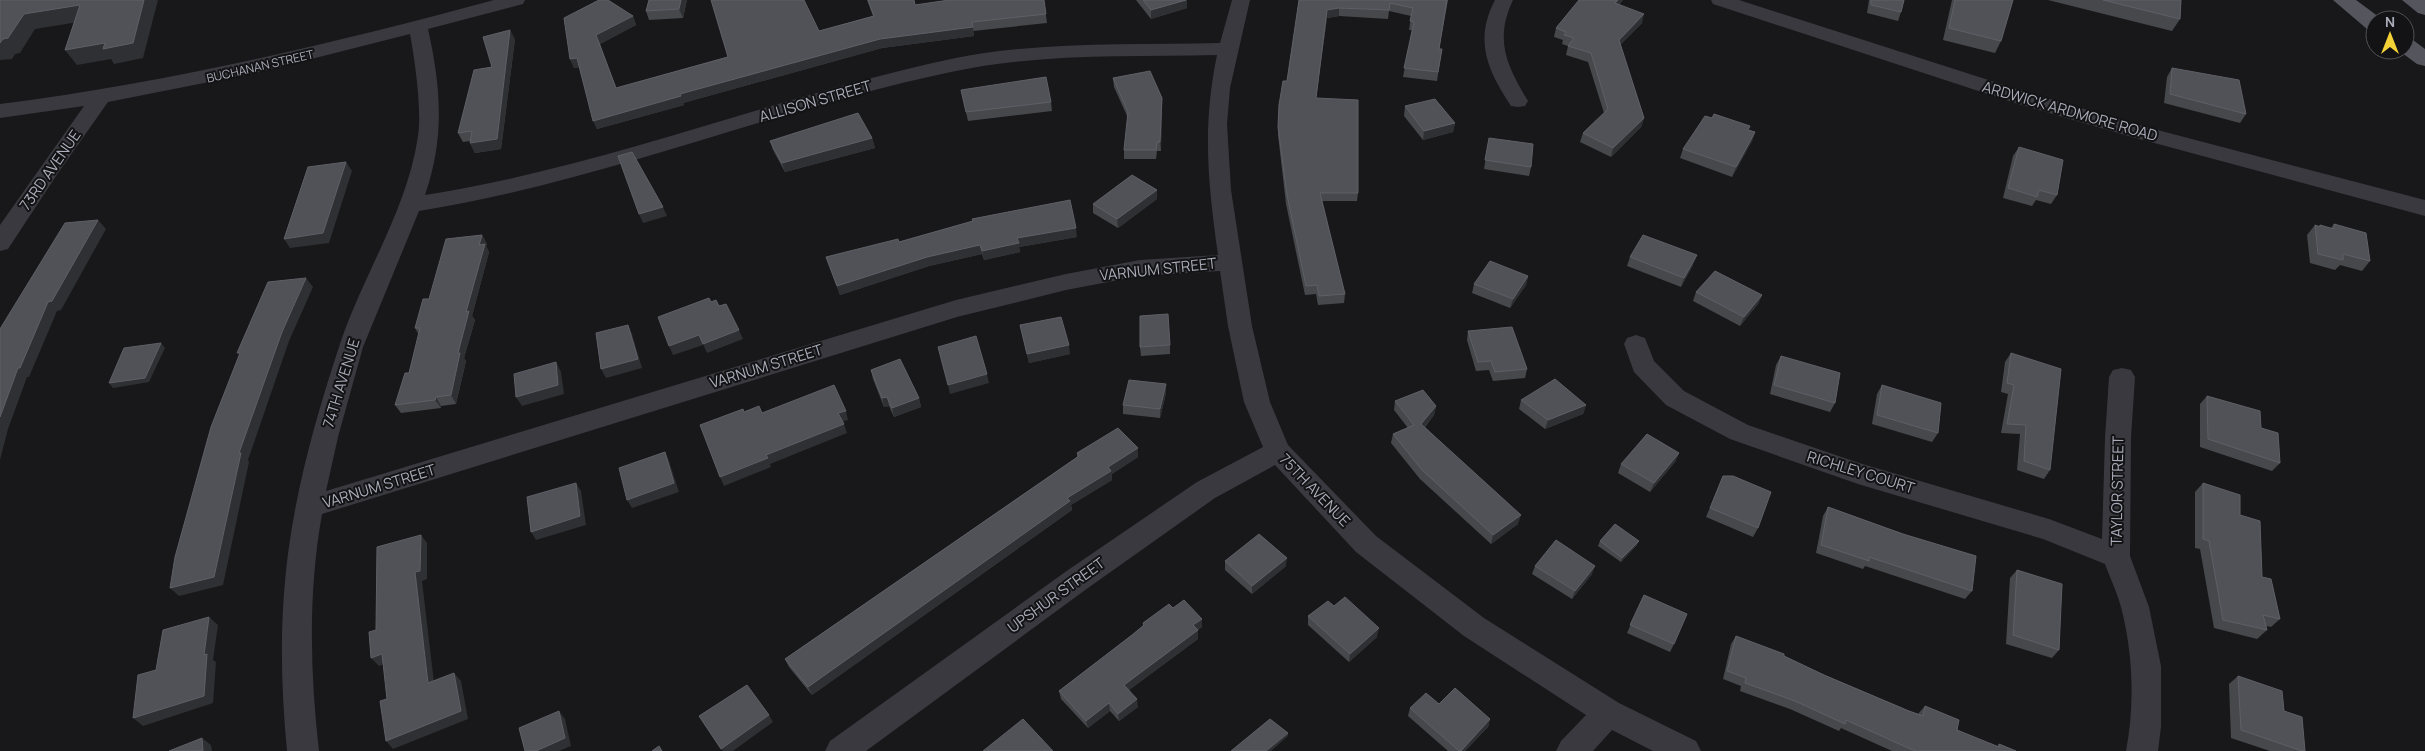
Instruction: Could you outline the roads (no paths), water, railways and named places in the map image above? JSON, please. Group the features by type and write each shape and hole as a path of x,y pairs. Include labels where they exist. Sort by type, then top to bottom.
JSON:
{"main road":[{"path":"2343,0 2365,16"},
{"path":"2412,0 2425,9"}],"street":[{"name":"BUCHANAN STREET","path":"0,111 100,99 242,71 330,50 516,0"},
{"name":"75TH AVENUE","path":"1241,0 1220,88 1217,124 1220,190 1240,326 1257,402 1278,451 1366,544 1474,626 1608,714 1685,751"},
{"path":"1504,0 1494,21 1493,51 1503,77 1518,101"},
{"name":"ARDWICK ARDMORE ROAD","path":"1720,0 2022,98 2139,132 2425,208"},
{"name":"74TH AVENUE","path":"303,751 298,699 298,592 310,507 331,414 352,344 410,205 423,164 429,134 425,61 418,26"},
{"name":"ALLISON STREET","path":"410,205 478,194 556,176 877,83 952,65 1040,53 1228,49"},
{"name":"73RD AVENUE","path":"0,243 50,168 100,99"},
{"name":"VARNUM STREET","path":"310,507 956,308 1066,282 1140,268 1230,262"},
{"name":"RICHLEY COURT","path":"1636,344 1643,365 1675,398 1739,432 1858,473 2049,530 2116,556"},
{"name":"TAYLOR STREET","path":"2122,377 2118,438 2116,556 2135,607 2146,666 2146,727 2142,751"},
{"name":"UPSHUR STREET","path":"841,751 1078,579 1206,490 1278,451"},
{"path":"1572,751 1608,714"}]}
